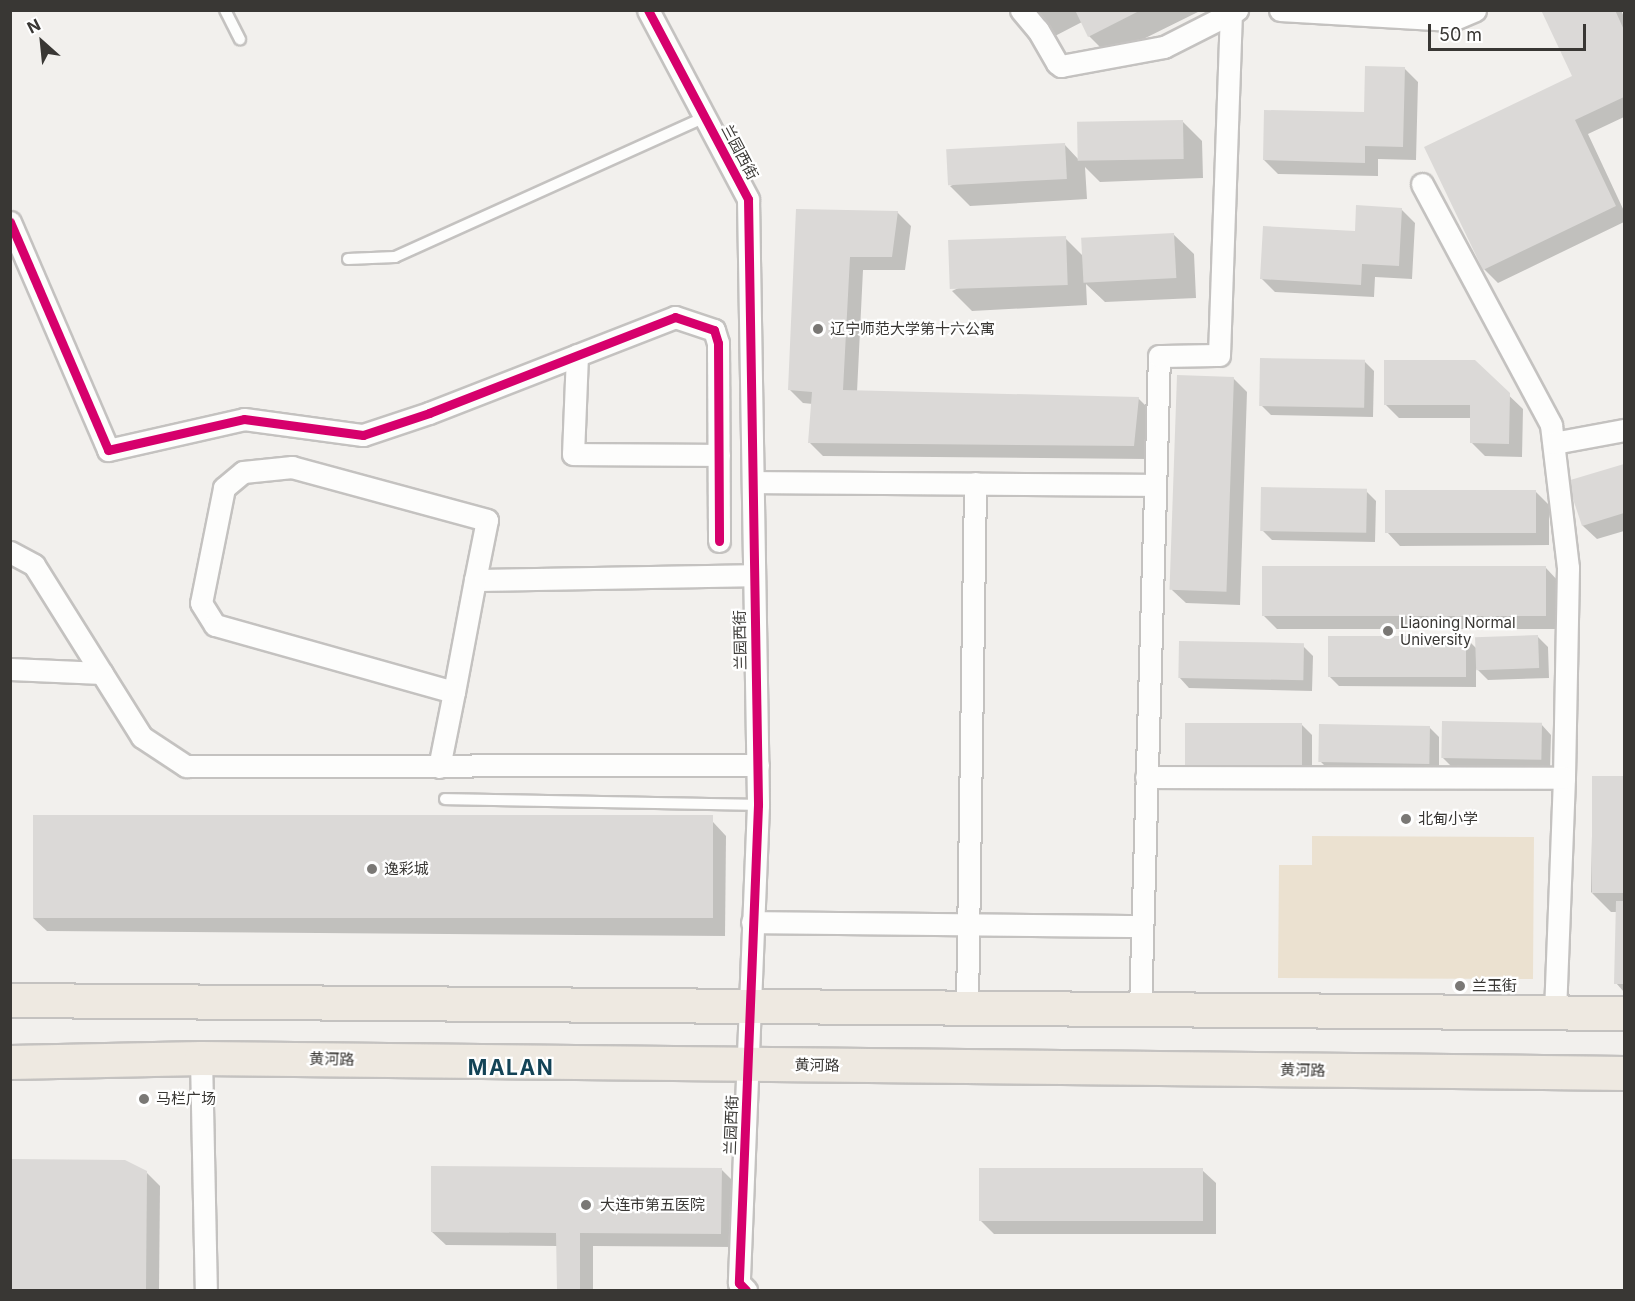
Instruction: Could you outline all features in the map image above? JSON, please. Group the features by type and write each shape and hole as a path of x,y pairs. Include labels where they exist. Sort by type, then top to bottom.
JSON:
{"main road":[{"path":"10,1000 1624,1012"},
{"name":"黄河路","path":"10,1062 201,1058 1624,1073"}],"street":[{"name":"兰园西街","path":"648,10 748,199 758,805 739,1283 746,1290"},
{"path":"1021,10 1038,30 1061,66 1164,46 1234,12 1219,355 1159,356 1140,1010"},
{"path":"1280,10 1452,20 1475,10"},
{"path":"1422,184 1551,425 1554,443 1568,568 1564,778 1555,1012"},
{"path":"10,222 108,450 244,419 363,435 429,413 675,317 714,330 718,343 719,542"},
{"path":"577,355 573,454 719,455"},
{"path":"1554,443 1624,430"},
{"path":"439,767 454,692 476,580 487,520 292,467 243,472 224,488 201,603 215,625 454,692"},
{"path":"753,482 1155,485"},
{"path":"967,1006 975,483"},
{"path":"10,552 34,565 142,737 186,766 758,765"},
{"path":"476,580 754,574"},
{"path":"10,669 102,673"},
{"path":"1146,777 1564,778"},
{"path":"752,922 1142,926"},
{"path":"201,1058 206,1290"}],"lane":[{"path":"225,10 240,39"},
{"path":"348,259 395,257 705,117"},
{"path":"446,799 758,805"}],"shaded area":[{"path":"1312,836 1534,837 1533,979 1278,978 1279,865 1312,865"}],"building":[{"path":"1075,10 1141,10 1088,37"},
{"path":"1541,10 1615,10 1624,30 1624,97 1575,120 1616,206 1483,270 1424,147 1572,76"},
{"path":"1365,66 1405,67 1403,147 1365,146 1365,163 1263,160 1264,110 1364,112"},
{"path":"1183,120 1184,159 1078,161 1077,122"},
{"path":"1065,143 1067,179 948,185 946,149"},
{"path":"1356,205 1402,208 1399,266 1362,264 1361,285 1260,279 1263,226 1355,231"},
{"name":"辽宁师范大学第十六公寓","path":"796,209 898,211 892,257 850,257 843,390 1139,397 1134,446 808,443 812,392 788,390"},
{"path":"1174,233 1176,278 1083,283 1081,238"},
{"path":"1066,236 1068,285 950,289 948,240"},
{"path":"1260,358 1365,360 1364,408 1259,406"},
{"path":"1384,360 1475,360 1510,393 1509,444 1470,443 1470,405 1384,405"},
{"path":"1177,375 1234,377 1226,592 1169,590"},
{"path":"1624,464 1624,513 1582,526 1567,481"},
{"path":"1261,487 1367,489 1366,533 1260,531"},
{"path":"1385,490 1536,490 1536,533 1385,533"},
{"path":"1262,566 1546,566 1546,616 1262,616"},
{"path":"1538,635 1539,668 1476,670 1475,637"},
{"path":"1328,636 1466,636 1466,677 1328,677"},
{"path":"1179,641 1304,643 1303,680 1178,678"},
{"path":"1442,721 1542,723 1541,760 1441,758"},
{"path":"1185,723 1302,723 1302,765 1185,765"},
{"path":"1319,724 1430,726 1429,764 1318,762"},
{"path":"1592,776 1624,776 1624,893 1592,893"},
{"name":"逸彩城","path":"33,815 713,815 713,918 33,918"},
{"path":"1616,901 1624,901 1624,984 1614,984"},
{"path":"10,1159 125,1160 147,1171 146,1290 10,1290"},
{"path":"431,1166 722,1168 721,1234 580,1233 580,1290 557,1290 556,1233 431,1232"},
{"path":"979,1168 1203,1168 1203,1221 979,1221"}],"cycle path":[{"path":"648,10 748,199 758,805 739,1283 746,1290"},
{"path":"10,222 108,450 244,419 363,435 429,413 675,317 714,330 718,343 719,541"}],"place":[{"name":"辽宁师范大学第十六公寓","path":"818,329"},
{"name":"Liaoning Normal University","path":"1388,631"},
{"name":"北甸小学","path":"1406,819"},
{"name":"逸彩城","path":"372,869"},
{"name":"兰玉街","path":"1460,986"},
{"name":"马栏广场","path":"144,1099"},
{"name":"大连市第五医院","path":"586,1205"}],"district":[{"name":"MALAN","path":"511,1068"}]}
